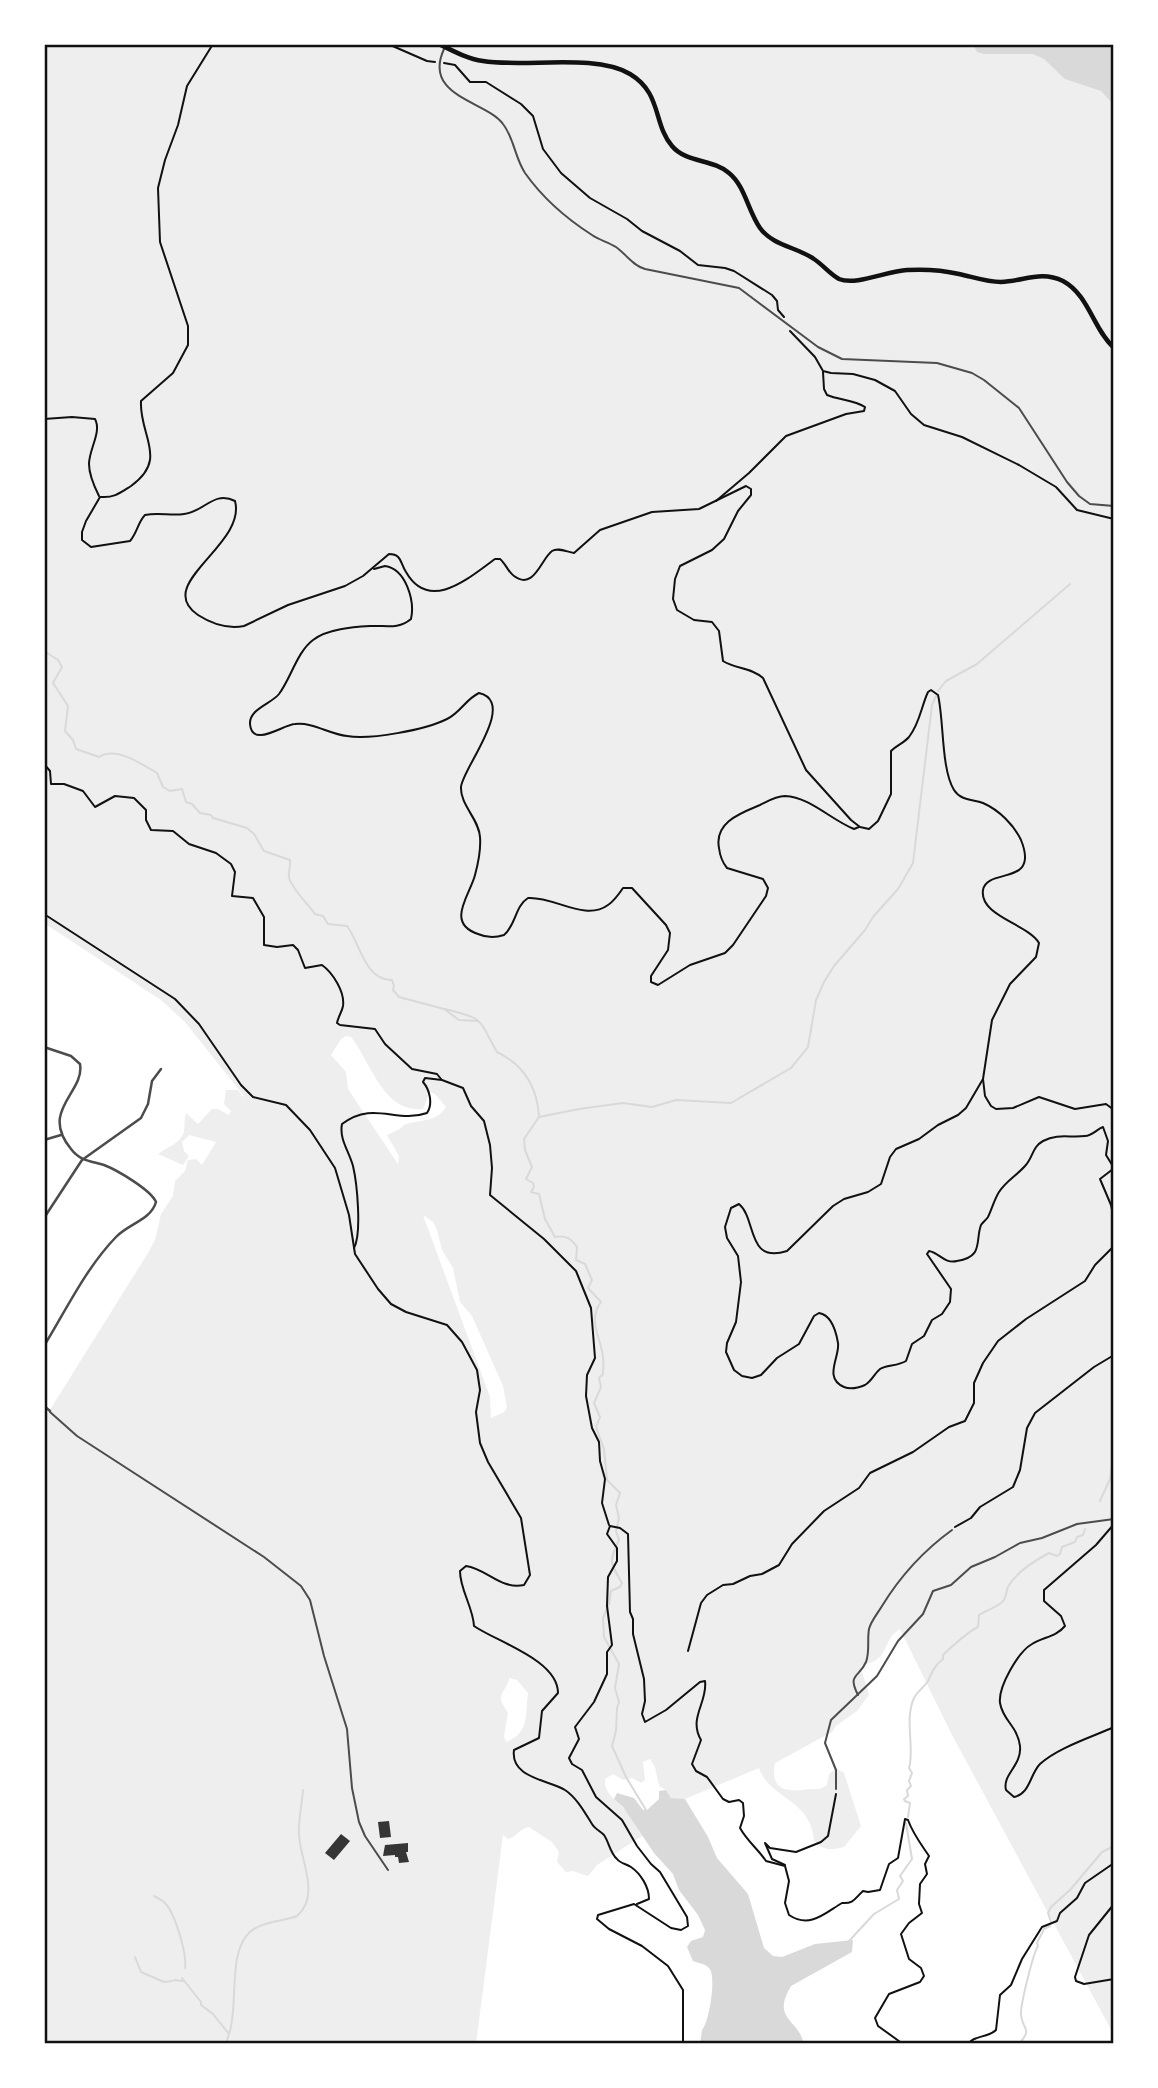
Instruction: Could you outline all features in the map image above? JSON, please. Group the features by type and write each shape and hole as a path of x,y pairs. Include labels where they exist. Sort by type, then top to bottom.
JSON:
{"main road":[{"path":"442,45 466,57 484,62 557,62 623,70 636,78 648,92 672,147 687,156 727,171 737,182 756,222 767,236 807,255 841,280 856,281 888,272 928,270 998,282 1042,275 1065,282 1075,290 1105,339 1114,348"}],"street":[{"path":"44,1046 71,1056 80,1064 79,1079 62,1109 61,1135 71,1149 82,1160 113,1169 150,1192 156,1202 152,1213 117,1235 97,1259 44,1346"},
{"path":"44,1218 82,1160 141,1118 148,1104 152,1081 161,1069"},
{"path":"44,1140 61,1135"},
{"path":"44,1331 50,1336"},
{"path":"44,1406 50,1411"}],"lane":[{"path":"442,45 440,71 450,89 499,119 508,131 516,155 530,178 552,204 586,230 615,247 639,267 739,288 818,347 842,359 937,363 955,367 984,380 1019,408 1079,496 1090,504 1114,506"},
{"path":"50,1411 77,1436 253,1550 301,1586 310,1600 347,1729 352,1788 359,1822 365,1836 388,1870"},
{"path":"835,1789 836,1770 825,1743 826,1733 834,1716 877,1676 898,1641 923,1614 933,1591 951,1585 971,1567 995,1558 1020,1543 1042,1538 1077,1524 1114,1519"},
{"path":"858,1696 853,1679 867,1661 869,1629 874,1618 895,1584 916,1560 952,1530"}],"path":[{"path":"100,497 118,495 147,471 151,452 141,401 173,373 188,345 188,326 160,242 158,188 187,86 213,44"},
{"path":"388,44 427,61 455,65 470,82 486,82 521,104 533,116 542,149 561,173 590,198 642,231 680,250 698,265 734,271 772,295 777,301 778,310 788,320 792,334 815,357 823,370 827,396 865,407 864,411 846,414 786,436 749,473 712,504"},
{"path":"823,370 875,380 895,390 911,414 924,425 962,437 1019,465 1056,487 1077,510 1114,519"},
{"path":"44,419 95,419 98,428 89,462 91,477 100,497"},
{"path":"100,497 82,532 82,540 91,547 130,541 136,535 145,515 187,514 223,497 236,502 238,512 231,531 197,569 185,595 194,612 206,620 224,626 244,626 288,605 345,586 372,569 384,557 395,554 401,559 406,573 418,586 429,590 443,591 465,582 495,559 506,564 512,575 523,579 536,574 551,552 556,549 574,553 600,530 652,512 699,509 746,486 751,489 751,495 738,511 724,539 712,550 689,559 680,566 675,579 674,605 686,617 712,622 717,627 723,661 731,666 753,671 762,678 806,770 822,790 860,827"},
{"path":"372,569 385,566 397,572 412,603 411,620 397,627 371,626 337,631 313,640 280,693 253,714 251,728 262,736 296,723 346,736 389,734 447,719 472,696 480,693 489,698 493,705 491,722 479,751 463,775 461,786 462,795 478,825 480,836 475,876 461,907 462,921 471,932 488,938 504,935 514,924 521,903 528,898 551,900 595,911 608,905 623,888 632,888 666,925 670,933 668,950 651,976 651,982 658,985 690,965 725,953 767,893 767,883 763,879 724,865 718,845 724,825 736,815 776,797 785,796 801,799 841,824 854,829 869,829 878,821 891,794 891,751 912,734 920,718 926,695 931,690 935,691 940,701 945,752 955,791 964,798 986,804 1000,814 1014,828 1023,849 1024,861 1019,871 1012,876 994,878 983,888 984,896 995,913 1028,930 1039,943 1036,957 1010,984 992,1020 984,1079 985,1096 996,1109 1013,1108 1039,1097 1075,1110 1100,1104 1110,1105 1114,1110"},
{"path":"44,764 50,771 51,784 64,784 83,791 95,807 115,796 134,798 146,810 146,820 151,830 173,831 189,844 216,853 231,864 235,872 232,896 253,898 263,913 264,945 293,945 298,950 305,968 322,965 330,972 343,996 337,1023 375,1029 385,1044 412,1069 437,1074 442,1080"},
{"path":"44,914 175,999 199,1024 241,1085 253,1097 278,1102 297,1114 335,1168 349,1215 357,1258 385,1298 407,1312 447,1325 462,1342 477,1370 480,1390 476,1412 480,1443 521,1518 530,1575 524,1585 511,1586 476,1568 466,1566 460,1572 461,1583 474,1626 527,1653 558,1686 558,1693 542,1711 539,1738 514,1750 517,1763 534,1779 564,1789 594,1827 604,1835 618,1860 642,1878 649,1892 649,1899 610,1910 598,1915 597,1919 642,1946 668,1966 683,1990 682,2044"},
{"path":"354,1249 360,1226 353,1166 341,1126 347,1120 370,1111 424,1115 430,1108 430,1093 423,1080 428,1078 442,1080 465,1090 471,1106 484,1121 490,1145 490,1195 544,1239 576,1271 588,1301 595,1358 587,1375 586,1396 606,1479 602,1503 610,1526 607,1534 617,1548 617,1561 608,1577 607,1606 612,1644 607,1652 607,1674 594,1702 575,1727 579,1739 569,1758 572,1764 582,1770 596,1797 622,1820 637,1846 660,1871 687,1917 688,1926 681,1930 671,1927 635,1904"},
{"path":"984,1079 966,1108 958,1115 897,1149 890,1157 881,1184 868,1192 844,1199 834,1206 787,1251 768,1253 760,1247 751,1233 744,1208 739,1204 731,1208 725,1227 727,1238 738,1256 741,1282 736,1322 726,1352 734,1370 742,1376 752,1378 761,1375 776,1358 799,1344 814,1316 819,1313 830,1319 839,1344 834,1378 846,1388 855,1389 866,1384 880,1369 897,1366 906,1361 912,1344 924,1336 932,1320 942,1314 950,1302 951,1289 927,1254 933,1251 947,1262 968,1258 980,1242 981,1226 998,1194 1009,1178 1026,1165 1034,1148 1042,1141 1068,1134 1087,1136 1103,1127 1108,1140 1106,1155 1114,1168 1100,1179 1114,1219"},
{"path":"688,1651 701,1603 707,1595 723,1585 762,1574 779,1565 792,1544 824,1511 859,1488 870,1473 913,1452 949,1427 965,1421 974,1403 974,1383 983,1363 998,1341 1026,1319 1085,1281 1095,1265 1112,1248 1114,1240"},
{"path":"952,1530 971,1518 980,1507 1013,1487 1020,1470 1027,1428 1035,1413 1094,1367 1114,1355"},
{"path":"1114,1524 1096,1545 1044,1590 1044,1601 1061,1616 1065,1626 1056,1634 1032,1643 1023,1650 1002,1688 1002,1710 1017,1731 1020,1745 1019,1762 1004,1786 1009,1795 1021,1796 1039,1765 1051,1756 1114,1727"},
{"path":"610,1526 620,1528 628,1534 630,1612 645,1690 642,1714 645,1722 705,1681 706,1693 696,1719 701,1740 692,1764 723,1799 729,1802 739,1800 743,1803 744,1816 740,1828 748,1843 756,1848 766,1861 785,1866"},
{"path":"835,1789 828,1836 821,1842 796,1852 770,1848 765,1843 772,1858 785,1866 789,1881 785,1903 789,1915 805,1921 821,1917 842,1903 857,1899 863,1891 880,1890 889,1864 898,1858 902,1822 908,1820 929,1856 925,1864 927,1874 920,1884 919,1903 922,1913 909,1923 901,1934 909,1959 921,1968 924,1976 920,1982 889,1994 874,2022 903,2044"},
{"path":"968,2044 971,2040 988,2036 996,2030 1000,1995 1011,1984 1042,1927 1058,1920 1060,1913 1077,1898 1085,1883 1114,1863"},
{"path":"1114,1904 1089,1935 1075,1977 1076,1981 1084,1984 1114,1979"},
{"path":"1109,2044 1114,2042"}],"shaded area":[{"path":"44,44 1114,44 1114,2035 951,1733 900,1629 890,1639 882,1655 871,1663 861,1665 869,1695 857,1711 832,1732 775,1763 775,1780 778,1785 788,1790 821,1788 827,1785 829,1774 836,1768 844,1773 861,1826 844,1847 828,1849 817,1844 806,1816 764,1779 759,1768 685,1799 671,1798 666,1790 659,1786 655,1767 650,1759 643,1762 645,1780 641,1783 632,1778 623,1780 613,1774 605,1779 608,1792 628,1813 642,1836 597,1865 588,1876 573,1871 566,1872 557,1862 559,1852 552,1842 529,1827 508,1839 503,1835 476,2044 44,2044 44,1410 48,1413 148,1253 155,1240 161,1214 173,1196 175,1181 185,1171 188,1160 196,1159 202,1165 216,1142 189,1135 182,1142 184,1151 189,1156 183,1165 158,1154 183,1135 186,1113 198,1124 212,1109 229,1115 231,1111 224,1104 226,1090 238,1090 244,1096 185,1022 161,1000 44,923","holes":["346,1036 351,1037 380,1084 398,1103 409,1108 423,1109 430,1092 446,1107 438,1116 404,1125 387,1135 399,1156 398,1164 348,1089 346,1072 331,1055","423,1215 433,1222 437,1230 442,1250 453,1268 460,1302 472,1316 503,1386 507,1408 491,1418 490,1397","509,1678 517,1680 528,1693 523,1728 506,1742 504,1736 508,1713 501,1697"]},
{"path":"973,44 1114,44 1114,105 1101,91 1065,79 1044,59 1033,54 984,54 977,52"},
{"path":"666,1790 671,1798 685,1799 708,1837 717,1858 748,1894 764,1948 773,1956 782,1957 815,1944 853,1940 852,1952 791,1986 786,1997 785,2012 804,2044 700,2044 709,2009 711,1972 709,1968 693,1961 687,1947 691,1941 703,1937 705,1930 698,1915 679,1890 673,1874 654,1853 623,1807 614,1799 617,1793 634,1798 643,1810 647,1810 659,1799 659,1791"}],"building":[{"path":"389,1821 391,1837 380,1838 378,1822"},
{"path":"341,1834 350,1841 334,1860 325,1853"},
{"path":"408,1843 406,1852 409,1862 399,1863 395,1855 383,1856 385,1845"}],"waterway":[{"path":"938,691 946,681 977,664 1070,584"},
{"path":"44,651 58,660 62,667 53,683 68,706 65,731 73,740 76,749 99,757 113,754 129,758 157,773 163,787 170,791 182,789 186,802 192,804 200,813 247,828 264,851 290,860 289,877 300,896 315,914 323,916 328,924 347,926 369,968 383,979 392,980 393,990 399,997 444,1009 459,1020 478,1021"},
{"path":"646,1810 626,1777 612,1746 619,1702 615,1688 619,1664 604,1637 603,1618 611,1591 622,1583 612,1562 619,1540 616,1531 619,1518 616,1505 620,1493 607,1480 604,1449 596,1427 600,1417 594,1403 601,1387 599,1378 603,1374 603,1363 595,1316 601,1302 588,1288 592,1280 585,1264 576,1260 577,1247 568,1238 555,1237 545,1219 539,1194 531,1192 533,1183 526,1179 532,1167 524,1139 539,1117 579,1109 623,1103 652,1107 676,1100 731,1103 791,1068 808,1047 816,1000 824,982 834,966 898,889 913,863 932,705 936,696"},
{"path":"445,1009 474,1018 483,1027 497,1052 522,1070 532,1086 539,1116"},
{"path":"1100,1501 1110,1479 1114,1453"},
{"path":"908,1817 910,1803 904,1799 911,1786 910,1716 915,1696 928,1681 943,1655 978,1627 979,1615 1004,1600 1008,1587 1017,1575 1049,1553 1057,1556 1060,1554 1062,1547 1075,1542 1085,1529"},
{"path":"229,2034 236,1966 243,1941 255,1928 297,1916 308,1898 299,1835 303,1790"},
{"path":"849,1941 874,1914 899,1899 897,1890 903,1881 900,1876 912,1859 906,1823"},
{"path":"1051,1922 1048,1913 1051,1907 1070,1890 1102,1852 1114,1846"},
{"path":"154,1896 168,1907 176,1924 185,1968"},
{"path":"1019,2044 1026,2032 1021,2010 1030,1969 1037,1943 1044,1929 1050,1926"},
{"path":"135,1957 141,1972 164,1982 172,1981"},
{"path":"182,1978 201,2005 213,2014 229,2034 226,2044"},
{"path":"174,1980 183,1981"}]}
